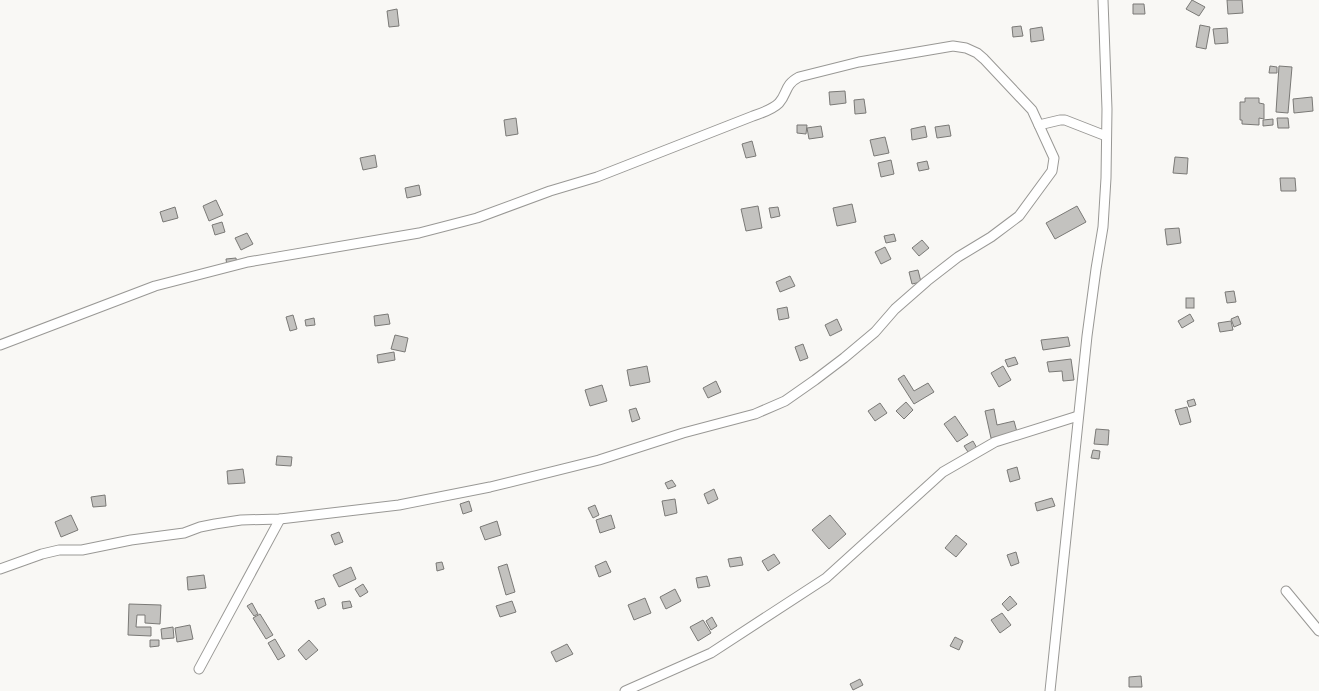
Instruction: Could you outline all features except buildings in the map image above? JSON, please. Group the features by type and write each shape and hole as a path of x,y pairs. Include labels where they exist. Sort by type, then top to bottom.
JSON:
{"street":[{"path":"1050,691 1089,317 1103,227 1106,136 1103,0"},
{"path":"0,345 155,286 248,262 419,233 476,218 550,191 605,174 753,116 778,104 788,86 799,77 859,62 953,46 966,48 977,53 993,67 1032,110 1054,158 1052,172 1019,216 991,237 958,257 895,309 875,332 815,380 784,401 755,414 683,433 599,460 490,486 398,505 280,519 224,522 200,527 184,533 131,540 82,550 60,550 42,554 0,569"},
{"path":"1039,125 1065,120 1106,136"},
{"path":"625,691 712,653 826,578 942,472 995,442 1078,416"},
{"path":"199,669 280,519"},
{"path":"1286,591 1319,631"}]}
